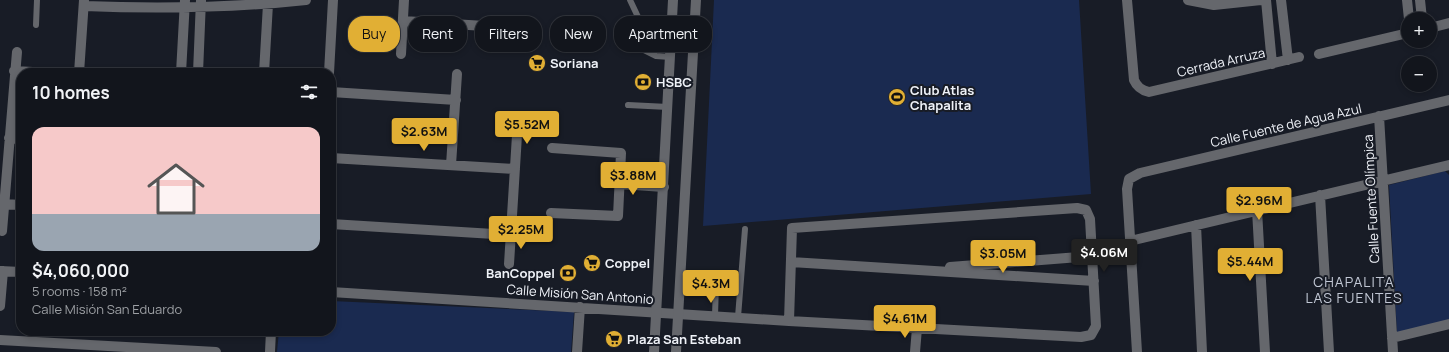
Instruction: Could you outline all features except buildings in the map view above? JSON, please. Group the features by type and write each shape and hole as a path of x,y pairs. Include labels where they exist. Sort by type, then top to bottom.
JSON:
{"street":[{"path":"79,68 84,3 268,4 306,0"},
{"path":"329,68 333,0"},
{"path":"401,54 404,0"},
{"path":"654,352 664,187 672,0"},
{"path":"676,352 696,0"},
{"name":"Cerrada Arruza","path":"1127,0 1134,80 1137,86 1143,90 1149,92 1299,58"},
{"path":"1188,0 1214,5 1261,0"},
{"path":"1266,0 1272,64"},
{"path":"1281,0 1288,60"},
{"path":"1407,0 1408,12"},
{"path":"1420,0 1421,12"},
{"path":"181,68 185,4"},
{"path":"198,68 200,4"},
{"path":"264,68 268,4"},
{"path":"403,21 475,25"},
{"path":"1437,26 1449,23"},
{"path":"1319,54 1401,35"},
{"path":"2,231 14,71 17,52"},
{"path":"451,165 457,74"},
{"path":"336,92 456,100"},
{"name":"Calle Fuente de Agua Azul","path":"1130,241 1127,189 1129,179 1140,173 1449,100"},
{"name":"Calle Fuente Olímpica","path":"1379,116 1393,352"},
{"path":"509,264 518,119"},
{"path":"9,138 16,139"},
{"path":"552,148 621,153 618,216 552,213"},
{"path":"336,158 515,169"},
{"path":"1136,352 1130,241 1383,180 1448,166"},
{"path":"620,184 664,187"},
{"path":"1320,195 1329,352"},
{"path":"4,204 16,204"},
{"path":"789,320 792,228 1077,208 1086,210 1090,219 1094,280 791,262"},
{"path":"1257,210 1266,352"},
{"path":"336,224 511,235"},
{"path":"1196,225 1202,352"},
{"path":"912,270 1092,256"},
{"path":"0,306 1,271 16,272"},
{"name":"Calle Misión San Antonio","path":"336,292 1081,337 1091,335 1096,326 1094,280"},
{"path":"577,352 580,307"},
{"path":"1392,338 1449,324"},
{"path":"915,352 917,328"},
{"path":"270,352 271,336"},
{"path":"0,340 216,352"}],"lane":[{"path":"36,25 37,0"},
{"path":"630,0 639,19 642,49 656,56 670,58"},
{"path":"628,105 668,107"},
{"path":"738,317 745,229"},
{"path":"680,282 716,284 715,316"}],"shaded area":[{"name":"Club Atlas Chapalita","path":"714,0 1079,0 1091,194 703,226"},
{"path":"1445,171 1449,175 1449,321 1397,333 1389,185"},
{"path":"336,301 574,312 571,352 277,352 279,336 336,336"}],"place":[{"name":"Soriana","path":"537,63"},
{"name":"HSBC","path":"643,82"},
{"name":"Club Atlas Chapalita","path":"897,97"},
{"name":"Coppel","path":"592,263"},
{"name":"BanCoppel","path":"568,273"},
{"name":"Plaza San Esteban","path":"614,339"}],"district":[{"name":"CHAPALITA LAS FUENTES","path":"1354,290"}]}
